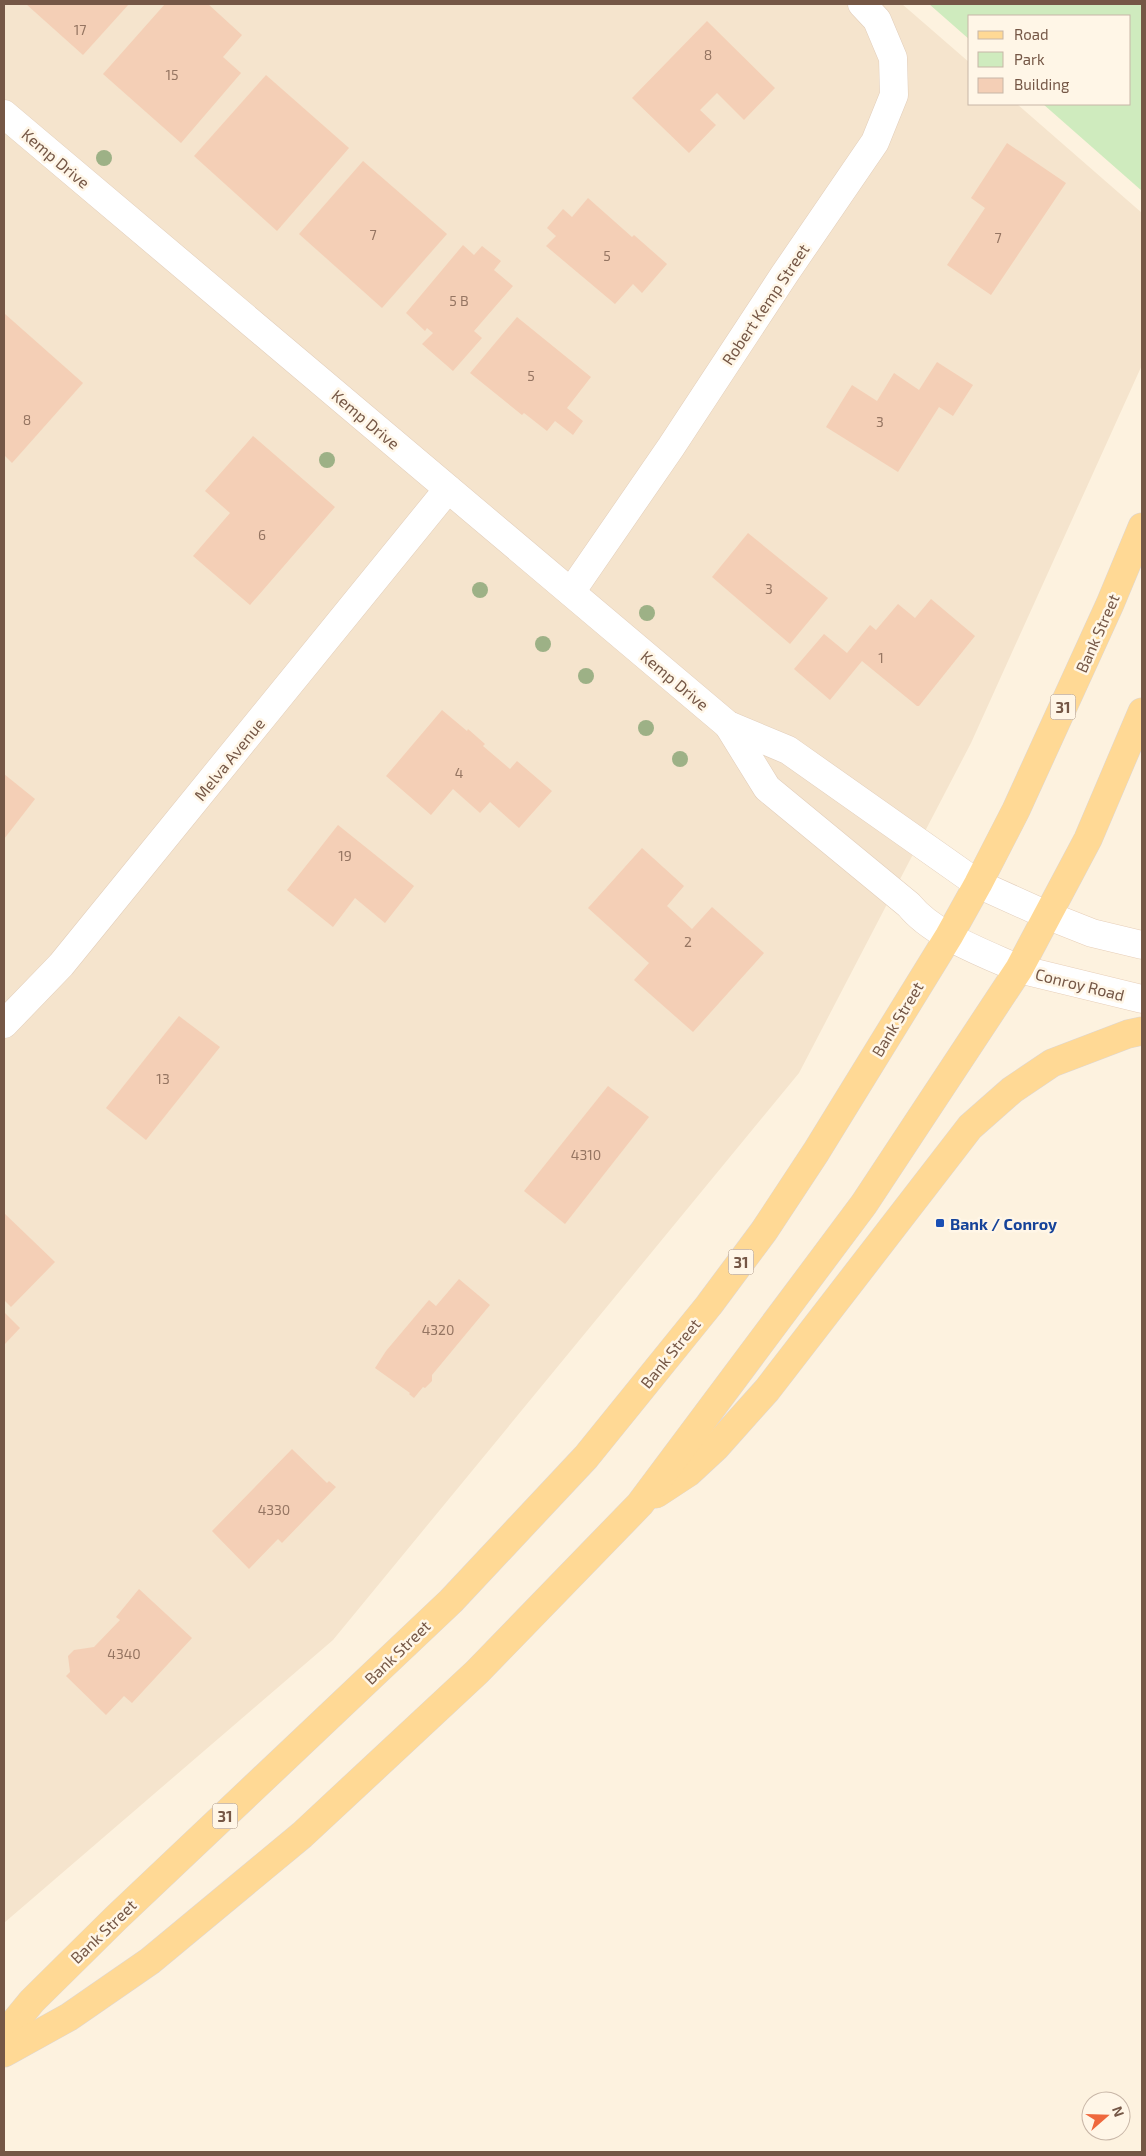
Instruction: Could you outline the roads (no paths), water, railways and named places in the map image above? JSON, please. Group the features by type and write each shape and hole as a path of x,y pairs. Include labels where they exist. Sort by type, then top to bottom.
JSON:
{"main road":[{"name":"Bank Street","path":"4,2035 32,2001 103,1931 451,1601 586,1457 709,1305 764,1231 816,1152 949,936 978,884 1016,810 1110,604 1142,527"},
{"path":"4,2053 69,2017 150,1961 302,1835 477,1672 640,1504 864,1204 1018,969 1049,916 1088,839 1142,712"},
{"path":"640,1504 688,1474 716,1447 767,1390 970,1126 1012,1090 1052,1063 1128,1034 1142,1032"}],"street":[{"name":"Robert Kemp Street","path":"571,592 671,447 784,275 875,142 894,95 893,58 877,20 862,4"},
{"name":"Kemp Drive","path":"4,114 728,725 788,750 978,884 1049,916"},
{"name":"Melva Avenue","path":"4,1024 60,965 448,489"},
{"name":"Kemp Drive","path":"728,725 767,788 908,905 915,913 949,936 1018,969"},
{"path":"1049,916 1092,933 1142,945"},
{"name":"Conroy Road","path":"1018,969 1142,999"}],"place":[{"name":"Bank / Conroy","path":"940,1223"}]}
